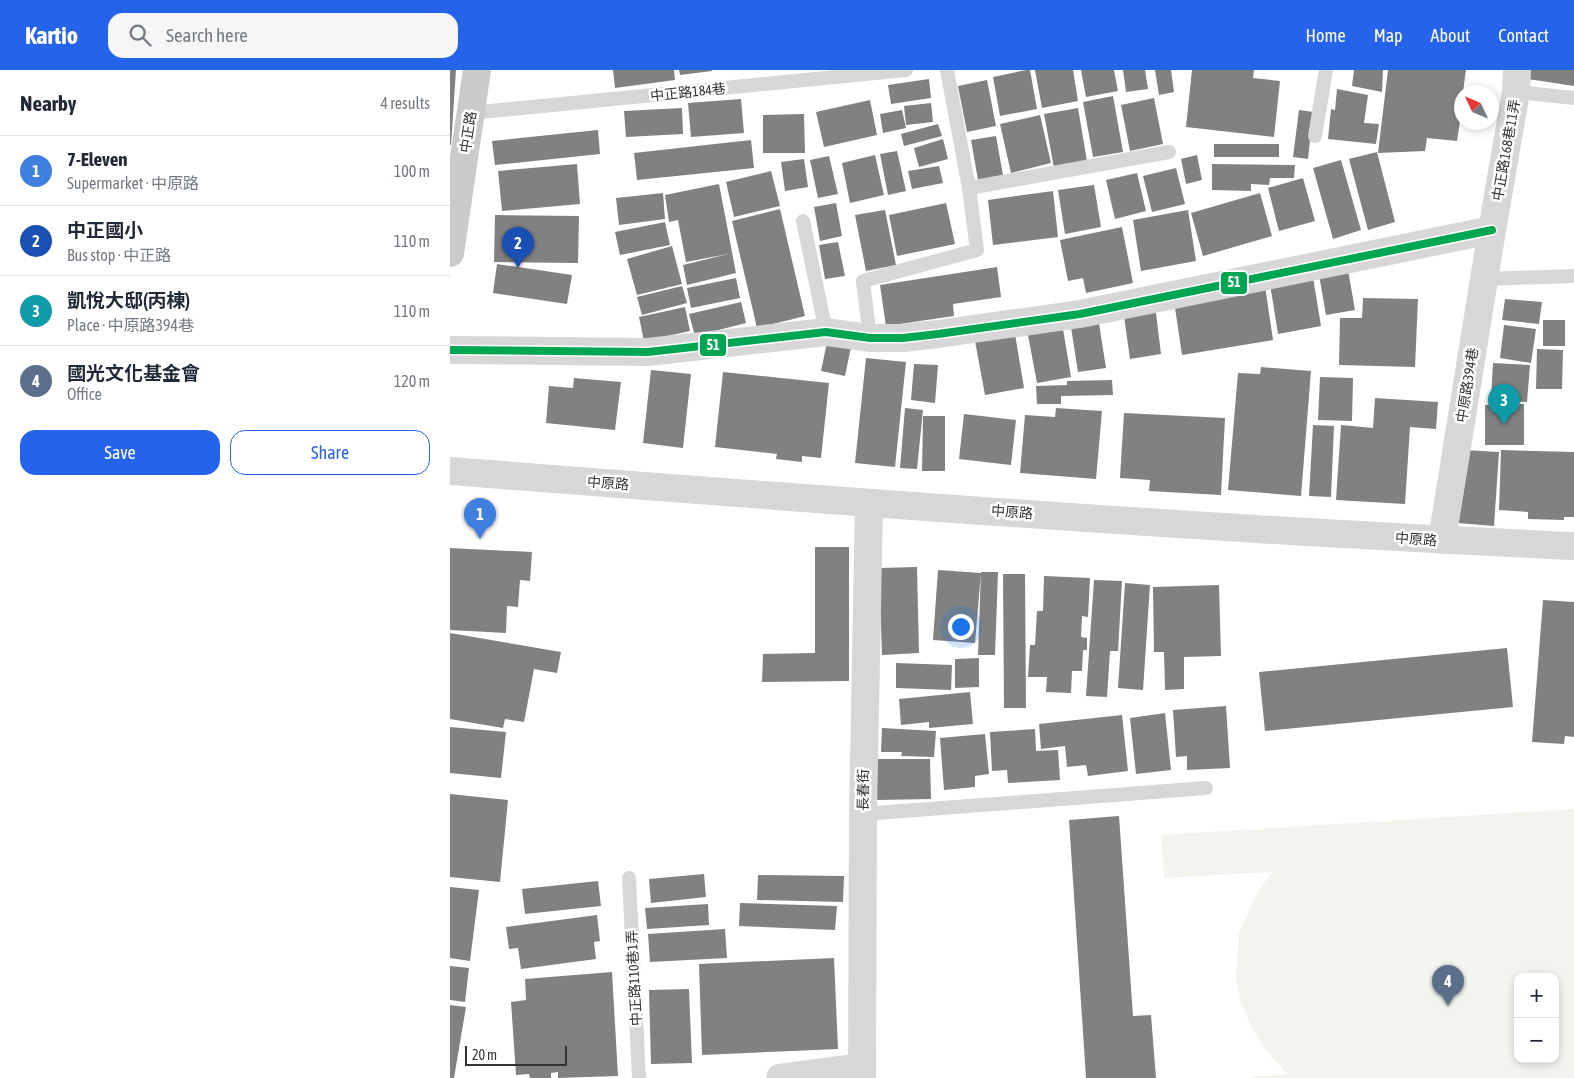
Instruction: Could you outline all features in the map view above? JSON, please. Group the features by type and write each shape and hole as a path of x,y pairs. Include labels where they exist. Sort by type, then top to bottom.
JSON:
{"main road":[{"name":"中正路","path":"450,252 477,70"}],"street":[{"name":"中正路168巷11弄","path":"1492,230 1517,81"},
{"name":"中原路394巷","path":"1442,540 1492,230"},
{"path":"450,350 648,352 826,332 870,338 903,338 938,334 1080,314 1492,230"},
{"name":"中原路","path":"450,471 869,503 1442,540 1574,546"},
{"name":"長春街","path":"862,1073 863,814 869,503"},
{"path":"780,1078 862,1073"}],"lane":[{"name":"中正路184巷","path":"471,113 906,70"},
{"path":"870,338 863,281 977,250 969,188 947,70"},
{"path":"1315,136 1326,70"},
{"path":"1517,81 1574,98"},
{"path":"969,188 1169,152"},
{"path":"803,221 826,332"},
{"path":"1484,279 1574,276"},
{"path":"863,814 1206,788"},
{"name":"中正路110巷1弄","path":"629,878 639,1078"}],"shaded area":[{"path":"1574,809 1574,1078 1249,1078 1287,1074 1265,1049 1253,1029 1241,1003 1236,977 1239,933 1259,889 1273,872 1164,878 1161,835"}],"building":[{"path":"450,70 456,70 451,145 450,145"},
{"path":"613,70 674,70 675,80 615,88"},
{"path":"679,70 712,70 712,71 680,75"},
{"path":"1030,70 1037,109 1000,116 993,77"},
{"path":"1035,70 1073,70 1078,101 1042,108"},
{"path":"1081,70 1114,70 1118,91 1086,97"},
{"path":"1123,70 1145,70 1148,89 1126,92"},
{"path":"1155,70 1171,70 1174,92 1159,95"},
{"path":"1192,70 1254,70 1253,78 1280,81 1274,137 1186,127"},
{"path":"1354,70 1383,70 1382,92 1352,86"},
{"path":"1388,70 1466,70 1464,85 1454,85 1454,130 1459,130 1457,141 1427,138 1425,151 1378,153"},
{"path":"1530,70 1574,70 1574,86 1528,79"},
{"path":"929,79 931,98 891,104 888,85"},
{"path":"987,80 996,126 967,132 958,86"},
{"path":"1337,89 1368,95 1364,123 1379,124 1376,144 1328,139 1331,109 1335,110"},
{"path":"1113,96 1123,152 1093,157 1083,102"},
{"path":"1154,98 1163,144 1130,151 1121,105"},
{"path":"741,99 744,133 691,137 688,103"},
{"path":"870,100 877,135 824,147 816,112"},
{"path":"931,103 933,122 906,125 904,106"},
{"path":"682,108 683,134 626,137 624,111"},
{"path":"1078,108 1087,161 1054,168 1044,114"},
{"path":"902,110 906,128 883,133 880,114"},
{"path":"1299,110 1313,112 1308,159 1293,157"},
{"path":"804,114 805,153 763,153 763,115"},
{"path":"1040,115 1051,163 1011,173 1000,124"},
{"path":"938,124 942,136 904,146 901,134"},
{"path":"598,130 600,154 495,165 492,141"},
{"path":"996,136 1003,175 978,180 971,140"},
{"path":"943,139 948,159 919,167 914,148"},
{"path":"751,140 754,168 637,180 634,153"},
{"path":"1214,144 1279,144 1279,157 1214,157"},
{"path":"897,151 906,191 888,195 880,154"},
{"path":"1377,152 1395,222 1368,230 1349,159"},
{"path":"875,155 884,195 850,203 842,163"},
{"path":"1197,155 1202,180 1186,184 1181,159"},
{"path":"829,156 838,194 818,198 810,160"},
{"path":"804,159 808,187 785,191 781,162"},
{"path":"1341,160 1361,230 1333,239 1313,168"},
{"path":"577,164 580,204 502,211 498,171"},
{"path":"1212,164 1295,165 1294,178 1270,178 1269,185 1251,184 1251,191 1212,190"},
{"path":"939,166 943,183 912,189 908,171"},
{"path":"1176,168 1185,204 1152,212 1143,176"},
{"path":"771,171 780,206 734,217 726,182"},
{"path":"1137,173 1146,211 1115,219 1106,180"},
{"path":"1303,178 1315,221 1279,231 1268,188"},
{"path":"719,184 736,273 687,285 683,265 728,254 686,262 678,220 669,222 665,195"},
{"path":"1094,185 1101,227 1065,234 1058,190"},
{"path":"1053,191 1058,237 993,245 988,200"},
{"path":"663,193 665,219 619,225 616,198"},
{"path":"1260,193 1272,236 1203,256 1191,213"},
{"path":"836,203 842,236 820,241 814,207"},
{"path":"946,203 955,244 897,256 889,215"},
{"path":"780,209 805,316 757,328 732,221"},
{"path":"885,210 896,265 866,271 855,215"},
{"path":"1188,210 1196,261 1141,271 1133,220"},
{"path":"495,215 579,216 578,263 494,262"},
{"path":"665,222 670,245 620,255 615,232"},
{"path":"1122,227 1133,283 1086,293 1083,278 1068,281 1060,240"},
{"path":"838,242 845,276 825,279 819,245"},
{"path":"672,246 682,284 637,295 627,259"},
{"path":"497,264 572,275 567,304 493,293"},
{"path":"997,267 1001,297 953,304 954,316 886,326 880,285"},
{"path":"1348,270 1355,310 1326,315 1319,275"},
{"path":"1313,277 1321,326 1278,334 1270,284"},
{"path":"736,278 740,298 691,308 687,288"},
{"path":"682,286 687,303 642,315 637,297"},
{"path":"1265,286 1273,340 1182,355 1174,301"},
{"path":"1363,298 1418,299 1415,367 1339,365 1340,318 1362,318"},
{"path":"1505,299 1542,302 1539,324 1502,320"},
{"path":"741,302 746,323 695,336 689,314"},
{"path":"1155,305 1161,354 1130,359 1123,309"},
{"path":"685,307 690,331 644,341 639,317"},
{"path":"1098,317 1106,368 1078,372 1070,321"},
{"path":"1543,320 1565,320 1565,346 1543,346"},
{"path":"1504,325 1536,329 1531,363 1500,358"},
{"path":"1063,329 1071,377 1037,383 1028,335"},
{"path":"1015,334 1024,388 985,395 975,341"},
{"path":"827,342 851,347 845,376 821,371"},
{"path":"1537,349 1563,350 1562,389 1536,389"},
{"path":"866,358 906,362 895,467 855,463"},
{"path":"1493,363 1530,365 1527,402 1491,400"},
{"path":"914,364 938,365 935,403 911,400"},
{"path":"1261,367 1311,371 1301,496 1228,490 1238,373 1260,374"},
{"path":"651,370 691,374 683,448 643,443"},
{"path":"723,372 829,383 821,458 802,456 802,462 776,459 777,454 715,447"},
{"path":"1320,377 1353,378 1352,421 1318,420"},
{"path":"574,378 621,382 615,430 546,423 549,386 573,388"},
{"path":"1112,380 1113,395 1061,396 1061,404 1037,404 1036,386 1067,385 1067,381"},
{"path":"1375,398 1438,402 1436,429 1410,427 1405,504 1336,500 1341,425 1373,428"},
{"path":"1524,404 1524,445 1485,445 1485,405"},
{"path":"905,408 923,410 917,469 900,468"},
{"path":"1056,408 1102,411 1096,479 1020,473 1025,415 1055,417"},
{"path":"1124,413 1225,418 1221,495 1149,491 1150,480 1120,478"},
{"path":"964,414 1016,420 1011,465 959,459"},
{"path":"923,416 945,416 945,471 922,471"},
{"path":"1313,425 1334,426 1331,497 1309,496"},
{"path":"1465,450 1499,452 1494,526 1458,523"},
{"path":"1501,450 1574,452 1574,517 1564,517 1564,520 1528,519 1528,512 1499,510"},
{"path":"815,547 849,547 849,681 762,682 763,654 815,653"},
{"path":"450,548 532,552 530,581 520,580 518,607 507,606 506,633 450,630"},
{"path":"917,567 919,653 882,655 879,568"},
{"path":"938,570 981,573 975,643 933,640"},
{"path":"981,572 998,572 995,655 978,655"},
{"path":"1003,574 1025,574 1026,708 1004,708"},
{"path":"1044,576 1090,578 1088,617 1082,616 1081,637 1087,638 1087,650 1083,650 1082,671 1072,671 1071,693 1046,692 1047,677 1028,677 1030,645 1035,645 1037,611 1043,611"},
{"path":"1094,580 1122,581 1118,651 1110,651 1107,697 1086,696"},
{"path":"1125,583 1150,585 1143,690 1118,688"},
{"path":"1219,585 1221,656 1184,657 1184,689 1165,690 1164,652 1154,652 1153,587"},
{"path":"1543,600 1574,602 1574,737 1565,736 1564,744 1532,742"},
{"path":"450,633 561,652 557,673 534,669 524,722 505,719 503,728 450,719"},
{"path":"1507,648 1513,707 1265,731 1259,672"},
{"path":"979,658 979,687 955,688 955,659"},
{"path":"896,663 952,665 951,690 896,688"},
{"path":"970,692 973,724 929,728 929,722 901,725 899,699"},
{"path":"1226,706 1230,768 1187,770 1187,756 1176,757 1173,710"},
{"path":"1165,713 1171,770 1136,774 1130,718"},
{"path":"1122,715 1128,771 1088,776 1086,765 1067,767 1065,746 1041,749 1039,724"},
{"path":"450,727 506,732 501,778 450,773"},
{"path":"882,728 936,731 934,757 901,756 902,752 881,752"},
{"path":"1035,729 1036,751 1058,750 1060,780 1008,783 1007,770 992,771 990,732"},
{"path":"985,734 989,774 975,776 975,787 944,790 940,738"},
{"path":"873,759 930,759 931,799 877,800"},
{"path":"450,794 508,800 500,882 450,877"},
{"path":"1119,816 1133,1016 1151,1015 1156,1078 1086,1078 1069,820"},
{"path":"704,874 706,897 651,903 649,879"},
{"path":"758,875 844,876 843,902 757,900"},
{"path":"598,881 601,906 525,914 522,889"},
{"path":"450,887 479,890 470,961 450,958"},
{"path":"740,903 837,906 835,930 739,926"},
{"path":"708,904 709,925 647,929 645,908"},
{"path":"597,915 600,941 594,942 596,959 521,969 518,948 509,949 506,927"},
{"path":"725,929 727,958 650,962 648,934"},
{"path":"834,958 838,1049 702,1055 699,964"},
{"path":"450,966 469,968 465,1002 450,1000"},
{"path":"612,972 618,1076 558,1078 558,1072 551,1073 551,1078 530,1078 529,1074 516,1075 511,1002 526,1000 525,979"},
{"path":"689,989 692,1063 651,1064 649,990"},
{"path":"450,1005 466,1007 454,1078 450,1078"}],"transit line":[{"name":"51","path":"450,350 648,352 826,332 870,338 903,338 938,334 1080,314 1492,230"}],"place":[{"name":"中正國小","path":"518,268"},
{"name":"凱悅大邸(丙棟)","path":"1504,425"},
{"name":"7-Eleven","path":"480,539"},
{"name":"國光文化基金會","path":"1448,1006"}]}
